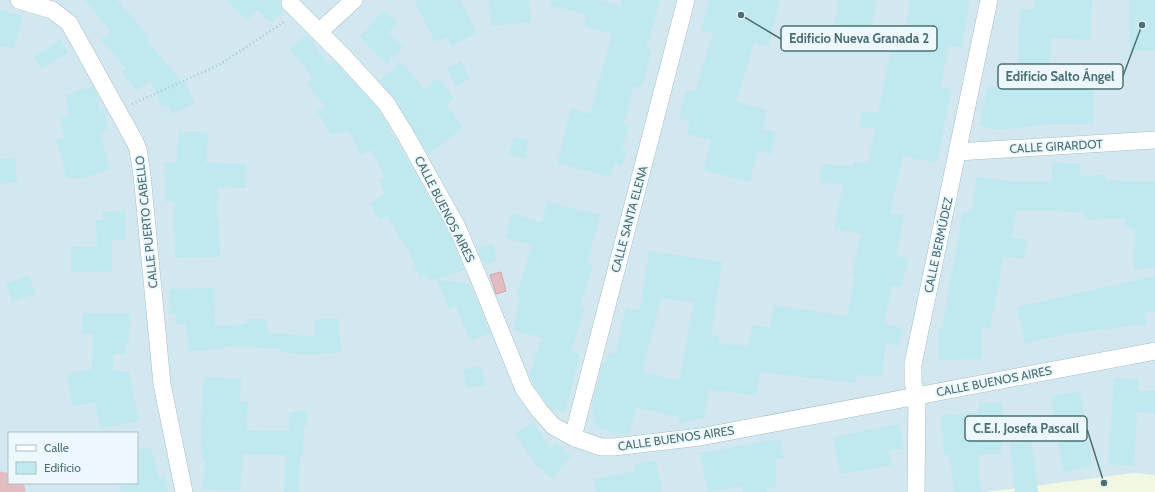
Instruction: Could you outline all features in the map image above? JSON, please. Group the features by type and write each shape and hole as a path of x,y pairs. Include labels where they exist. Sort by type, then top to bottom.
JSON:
{"street":[{"name":"CALLE PUERTO CABELLO","path":"19,0 52,10 69,23 138,149 162,384 184,492"},
{"path":"319,32 354,0"},
{"name":"CALLE SANTA ELENA","path":"573,437 686,0"},
{"name":"CALLE BERMÚDEZ","path":"916,492 917,396 913,383 913,364 989,0"},
{"name":"CALLE BUENOS AIRES","path":"290,3 386,103 401,126 457,227 524,389 553,426 573,437 601,447 700,437 1155,351"},
{"name":"CALLE GIRARDOT","path":"957,152 1155,140"}],"path":[{"path":"118,112 145,97 219,65 286,21"}],"shaded area":[{"path":"0,0 1155,0 1155,492 0,492"},
{"path":"501,272 506,291 496,294 490,275"},
{"path":"1134,473 1155,475 1155,492 986,492"}],"building":[{"path":"85,0 117,0 149,37 146,40 183,83 185,82 195,103 172,114 167,105 163,107 150,80 137,91 121,72 126,68 101,40 111,32"},
{"path":"225,0 281,0 280,5 283,10 271,23 257,10 247,20"},
{"path":"414,0 461,0 477,33 451,46 447,37 435,42"},
{"path":"489,0 529,0 531,22 491,26"},
{"path":"551,0 599,0 621,6 622,0 660,0 646,49 651,51 642,87 634,85 624,124 629,125 621,151 626,152 622,166 614,163 610,177 558,163 571,108 590,114 612,34 584,26 587,15 551,5"},
{"path":"709,0 780,0 768,47 754,43 736,102 767,110 763,129 776,132 771,154 757,151 750,182 704,170 711,140 687,134 690,121 679,118 686,90 695,92 713,33 701,30"},
{"path":"839,0 876,0 872,27 905,35 910,0 970,0 961,48 949,45 940,87 951,89 937,163 903,155 890,213 904,216 896,256 908,258 902,287 892,285 884,324 903,328 899,346 885,343 882,377 856,375 856,383 760,372 756,396 709,389 704,417 679,424 679,417 636,407 629,435 595,428 592,405 603,361 606,362 608,353 615,355 626,308 640,311 649,251 722,262 711,336 719,337 718,343 748,347 752,325 770,328 774,305 847,317 855,277 852,277 861,234 834,228 843,184 820,183 821,164 853,166 854,161 868,164 876,128 860,127 861,112 878,112 891,52 831,42","holes":["661,298 694,303 679,381 642,372"]},
{"path":"1035,0 1092,0 1090,40 1051,38 1049,70 1094,71 1093,124 1048,124 1000,130 979,126 988,85 998,87 998,64 1018,64 1020,9 1035,9"},
{"path":"1129,0 1155,0 1155,50 1130,51"},
{"path":"0,10 23,16 14,49 0,46"},
{"path":"384,10 398,23 388,33 403,47 387,64 359,37"},
{"path":"307,35 329,65 334,61 378,109 448,231 465,270 429,280 428,276 420,278 410,254 387,216 380,220 370,203 386,193 379,180 385,176 371,150 361,155 348,130 331,135 317,111 325,107 307,83 313,78 289,48"},
{"path":"60,40 68,52 42,69 34,57"},
{"path":"461,61 470,79 456,86 447,68"},
{"path":"401,62 424,89 437,78 449,90 448,91 454,98 446,105 463,128 428,154 394,98 379,81"},
{"path":"93,87 97,93 100,110 104,109 108,131 100,132 110,170 79,178 67,179 57,140 64,138 60,117 69,115 66,95 73,94 73,91"},
{"path":"179,131 208,133 206,163 246,164 246,188 218,187 217,221 219,221 220,257 175,258 174,202 166,202 164,162 176,163"},
{"path":"514,137 529,141 525,158 509,154"},
{"path":"15,158 17,182 0,184 0,159"},
{"path":"1052,163 1080,164 1080,176 1106,175 1106,180 1155,182 1155,268 1134,269 1135,229 1125,228 1125,218 1085,220 1085,212 1016,210 1011,237 1027,239 1024,259 1008,257 1007,262 1004,252 990,328 981,327 982,359 939,360 938,329 942,329 963,211 972,212 976,177 1010,181 1052,182"},
{"path":"547,202 600,215 587,264 593,265 580,306 585,307 571,351 580,354 565,412 551,409 533,384 529,375 542,338 513,330 520,298 518,298 518,291 532,245 505,238 511,214 542,222"},
{"path":"125,211 125,240 112,240 112,272 71,272 71,246 97,247 96,220 103,220 102,212"},
{"path":"493,244 497,261 484,265 477,248"},
{"path":"29,276 35,294 12,302 6,284"},
{"path":"1155,276 1155,312 1145,312 1146,324 1072,333 1025,343 1017,307"},
{"path":"437,280 470,284 490,333 470,341 456,306 449,309"},
{"path":"214,288 215,326 247,324 247,319 267,319 267,332 316,337 314,320 338,318 341,352 310,355 280,352 280,348 222,347 223,349 189,351 186,324 176,324 176,314 170,314 169,289"},
{"path":"83,313 130,314 129,345 125,345 126,354 113,355 113,371 129,372 139,421 101,428 95,402 72,406 67,373 92,369 93,334 82,334"},
{"path":"481,366 485,385 467,388 463,370"},
{"path":"204,377 241,379 240,401 248,402 246,430 289,431 289,412 307,411 307,426 304,426 303,455 300,455 299,492 284,492 286,455 243,454 240,491 203,489 205,459 202,459 201,426"},
{"path":"1114,378 1139,380 1138,391 1155,391 1155,413 1137,412 1134,466 1108,464"},
{"path":"1080,391 1092,466 1063,471 1051,396"},
{"path":"979,403 1002,403 1001,454 977,454 981,492 954,492 949,455 944,455 941,416 979,412"},
{"path":"533,422 550,448 555,443 571,456 552,479 536,465 515,434"},
{"path":"899,424 903,449 889,451 892,465 840,474 833,437"},
{"path":"781,439 783,458 776,459 776,488 767,488 767,492 743,492 742,486 708,492 700,455 695,454"},
{"path":"1031,441 1038,492 1015,492 1010,444"},
{"path":"151,447 158,477 164,475 168,492 120,492 119,487 138,484 139,482 138,450"},
{"path":"656,460 662,492 596,492 593,479 636,471 635,464"}],"waterway":[{"path":"0,488 9,492"}],"place":[{"name":"Edificio Nueva Granada 2","path":"741,15"},
{"name":"Edificio Salto Ángel","path":"1142,25"},
{"name":"C.E.I. Josefa Pascall","path":"1104,483"}]}
